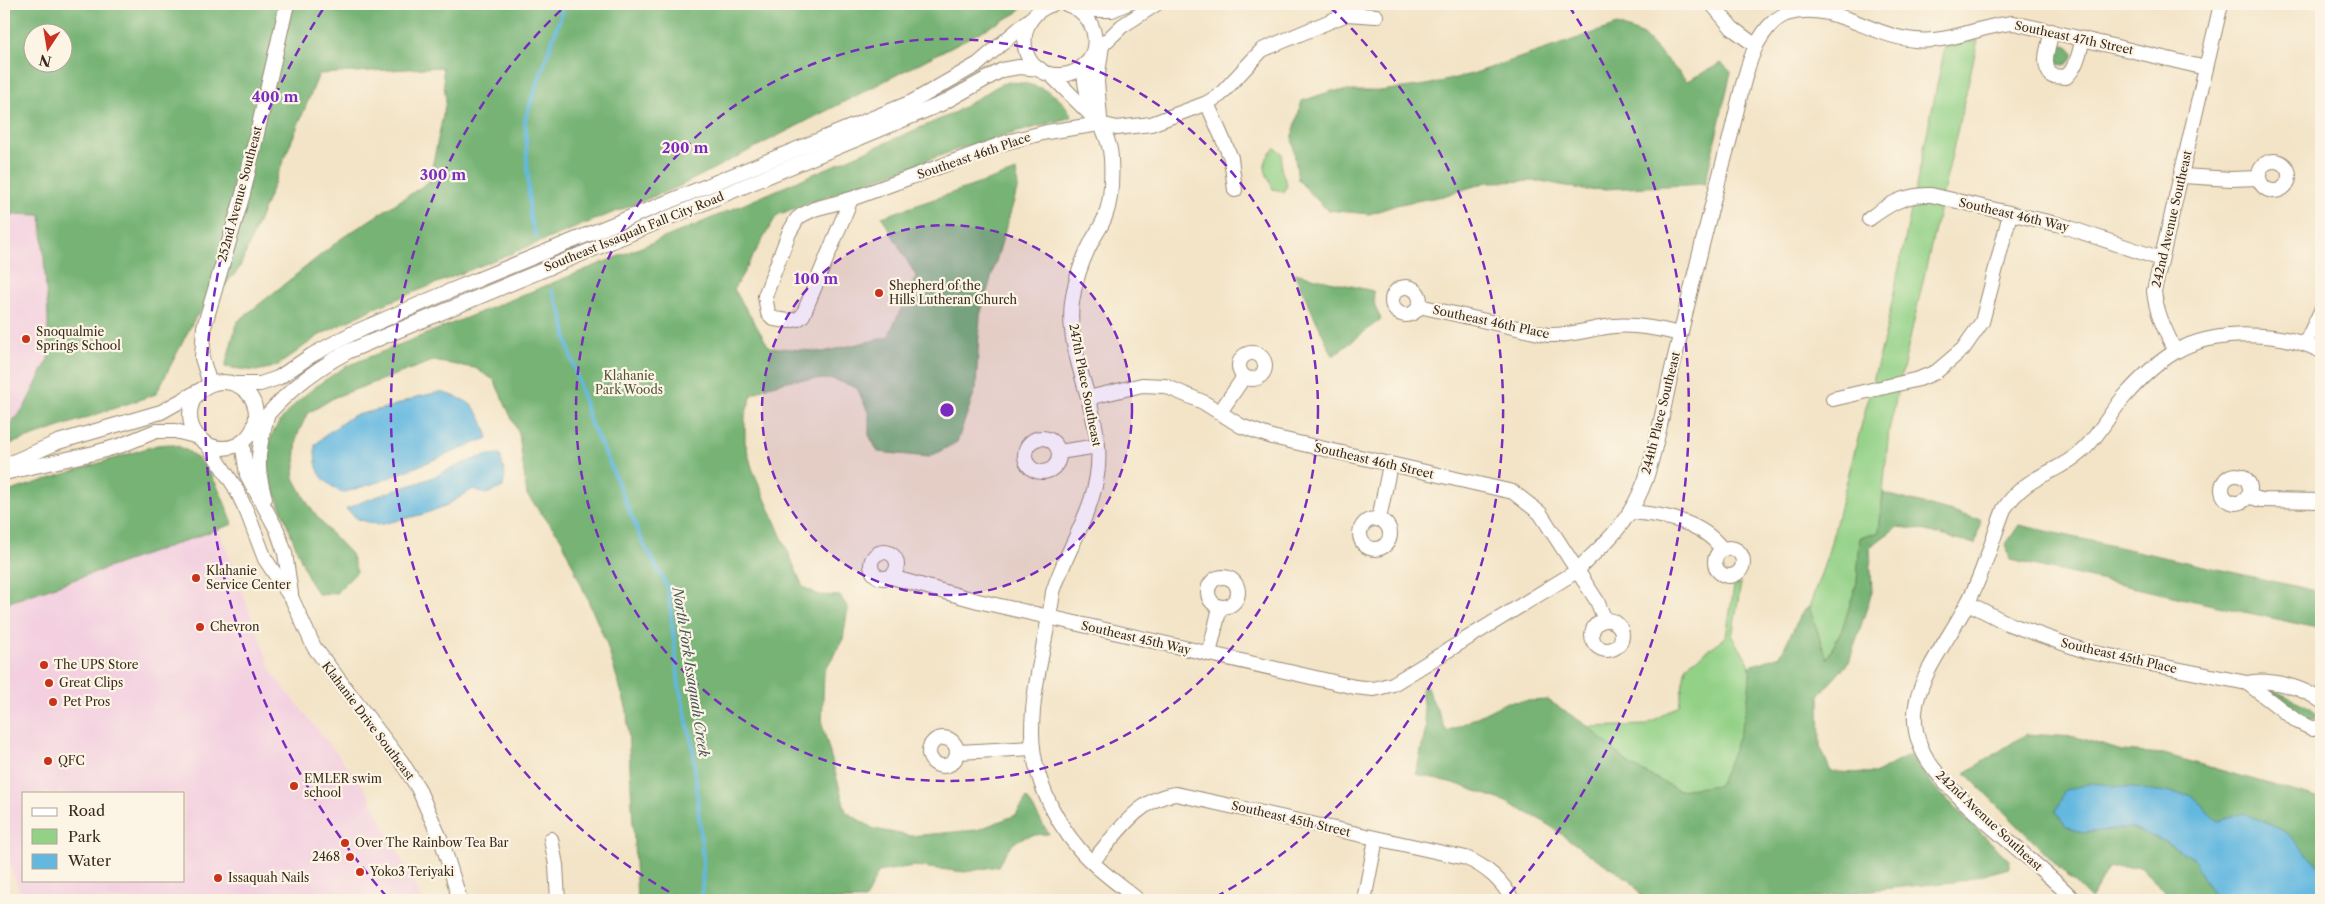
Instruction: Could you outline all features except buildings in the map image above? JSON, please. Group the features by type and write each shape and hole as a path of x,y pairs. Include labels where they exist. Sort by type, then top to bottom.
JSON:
{"street":[{"name":"252nd Avenue Southeast","path":"206,387 202,358 204,326 242,194 287,4"},
{"name":"Southeast Issaquah Fall City Road","path":"236,384 260,384 278,378 333,343 450,291 661,206 923,96 978,64 1028,21 1035,12 1052,4"},
{"path":"1066,4 1081,10 1112,10 1126,4"},
{"path":"1087,61 1103,42 1122,26 1156,4"},
{"path":"1712,4 1732,28 1756,46"},
{"name":"242nd Avenue Southeast","path":"2074,900 1939,775 1924,757 1917,740 1914,724 1915,709 1923,679 1968,603 2004,509 2013,496 2026,484 2063,464 2082,451 2134,386 2175,351 2155,304 2154,291 2183,176 2221,4"},
{"name":"Southeast 47th Street","path":"1756,46 1764,31 1774,20 1800,8 1814,7 1829,8 1892,36 1913,40 1935,41 1954,38 1998,24 2014,23 2206,68"},
{"name":"247th Place Southeast","path":"1081,10 1091,22 1094,30 1095,48 1087,61 1086,91 1108,139 1111,156 1110,201 1106,216 1082,263 1074,290 1072,310 1074,343 1098,446 1098,465 1094,494 1057,579 1036,695 1032,732 1033,748 1047,799 1068,836 1092,862 1138,900"},
{"name":"Southeast 46th Place","path":"852,199 803,315 798,319 789,321 774,319 768,313 765,296 796,219 814,209 852,199 1007,142 1071,127 1100,124 1117,128 1134,128 1151,124 1207,103 1229,86 1262,50 1347,14 1376,16"},
{"name":"247th Place Southeast","path":"1028,21 1024,32 1026,53 1100,124"},
{"path":"2052,31 2045,63 2047,71 2052,76 2066,77 2071,73 2077,61 2083,39"},
{"name":"247th Place Southeast","path":"1100,124 1097,81 1103,42"},
{"name":"244th Place Southeast","path":"1384,687 1402,680 1577,571 1612,536 1630,512 1649,468 1713,198 1756,46"},
{"name":"Southeast Issaquah Fall City Road","path":"246,438 297,384 328,362 378,337 941,104 994,73 1007,68 1069,74 1087,61"},
{"path":"1207,103 1231,158 1235,190"},
{"path":"2183,176 2231,179 2259,178"},
{"name":"Southeast 46th Way","path":"1869,219 1889,204 1904,197 1917,194 1931,195 2094,235 2161,259"},
{"path":"1833,399 1920,379 1936,372 1963,349 1982,322 2010,214"},
{"name":"Southeast 46th Place","path":"1420,306 1548,335 1560,335 1614,326 1655,329 1680,334"},
{"path":"2305,344 2321,311"},
{"path":"2175,351 2198,343 2249,335 2275,337 2305,344 2321,351"},
{"path":"1220,412 1244,377"},
{"path":"4,466 58,442 160,412 206,387 223,382 236,384 250,395 255,405 256,416 246,438 228,448 175,431 156,431 94,454 4,474"},
{"name":"Southeast 46th Street","path":"1088,398 1142,385 1165,386 1183,392 1241,426 1272,437 1504,490 1520,496 1540,513 1597,601 1605,620"},
{"path":"203,441 192,428 190,411 192,403 206,387"},
{"path":"268,413 258,451 257,466 261,484 277,530"},
{"name":"Klahanie Drive Southeast","path":"246,438 247,475 277,530 285,553 292,600"},
{"name":"Klahanie Drive Southeast","path":"203,441 239,496 265,559 292,600 309,637 324,661 401,761 418,788 441,841 460,900"},
{"path":"1059,452 1098,446"},
{"path":"1379,519 1390,465"},
{"path":"2248,496 2271,500 2321,501"},
{"path":"1630,512 1657,514 1692,525 1714,538 1722,549"},
{"name":"Southeast 45th Way","path":"891,577 1050,618 1355,687 1374,689 1384,687"},
{"name":"Southeast 45th Place","path":"1968,603 2008,624 2085,651 2246,683 2258,680 2293,688 2321,701"},
{"path":"1209,654 1220,607"},
{"name":"Southeast 45th Place","path":"2246,683 2298,722 2313,729 2321,726"},
{"path":"958,752 1033,748"},
{"name":"Southeast 45th Street","path":"1092,862 1144,805 1166,795 1187,795 1466,858 1477,862 1505,888 1512,900"},
{"path":"551,839 556,865 558,900"},
{"path":"1364,900 1376,839"}],"shaded area":[{"name":"Snoqualmie Springs School","path":"4,214 41,215 48,317 48,360 24,408 4,431"},
{"path":"218,528 273,674 366,790 422,900 23,900 4,850 4,604"}],"green space":[{"path":"4,4 1026,4 1017,13 680,186 372,309 318,336 280,364 270,368 256,371 225,367 237,322 342,238 429,182 446,101 442,67 319,74 239,269 195,318 156,394 4,446 4,431 24,408 48,360 48,317 41,215 4,214"},
{"path":"1617,25 1642,34 1687,81 1722,63 1731,72 1705,184 1585,190 1541,181 1487,182 1443,196 1400,204 1369,214 1327,210 1298,180 1292,136 1302,101 1332,91 1379,91 1427,85 1472,74"},
{"path":"1978,40 1889,430 1879,532 1860,538 1857,583 1842,629 1826,660 1809,607 1827,557 1885,335 1945,47"},
{"path":"2059,45 2067,45 2073,51 2073,59 2067,65 2059,65 2053,59 2053,51"},
{"name":"Klahanie Park Woods","path":"1009,82 1028,84 1046,90 1061,101 1072,117 961,148 777,215 734,289 769,347 823,352 888,337 916,276 882,217 1016,171 1018,187 980,315 976,388 957,442 929,457 878,452 869,435 869,414 857,388 833,379 792,380 768,386 752,395 745,415 745,442 752,468 803,587 819,595 840,596 848,608 843,639 824,672 822,724 846,812 874,829 910,836 977,830 1016,815 1027,798 1049,834 1030,836 1018,841 1008,850 998,866 965,872 913,866 878,872 865,900 637,900 627,710 606,642 561,538 527,495 519,434 494,380 475,368 433,361 335,397 307,414 297,436 294,478 308,504 326,528 351,554 357,572 336,593 318,594 310,582 274,491 267,463 269,442 285,415 296,403 322,382 347,366 696,225 952,114 1001,84"},
{"path":"1275,148 1282,153 1281,169 1287,185 1284,192 1273,189 1266,172 1265,163"},
{"path":"1294,273 1373,291 1375,307 1381,319 1333,356"},
{"path":"170,444 183,448 203,464 223,499 233,524 4,604 4,493 157,445"},
{"path":"1883,493 1981,520 1975,544 1918,529 1897,527 1870,547 1872,592 1849,662 1819,695 1820,746 1831,772 1876,773 1910,755 1937,790 2009,860 2009,868 1955,882 1881,889 1800,900 1645,900 1630,880 1543,821 1504,801 1454,783 1416,774 1426,728 1421,689 1426,686 1447,732 1507,702 1548,700 1589,727 1630,765 1678,790 1719,785 1731,757 1745,712 1750,682 1750,666 1780,656 1802,612 1809,607 1827,659 1842,629 1857,583 1860,538 1879,532"},
{"path":"2019,525 2321,592 2321,629 2010,560 2006,544"},
{"path":"1741,583 1732,637 1745,655 1750,667 1750,694 1742,727 1719,786 1678,790 1630,765 1589,727 1646,725 1679,705 1686,666 1726,637 1734,586"},
{"path":"2265,686 2311,708 2317,715 2314,720 2306,718 2262,689"},
{"path":"2026,734 2076,737 2122,751 2164,754 2321,799 2321,900 2174,900 2140,867 2108,868 2091,899 1965,773"}],"water":[{"path":"440,392 460,398 473,406 481,419 488,438 381,481 342,493 328,484 320,474 316,462 315,445 352,416"},
{"path":"500,454 505,475 503,487 486,494 473,489 447,505 424,514 378,525 358,519 346,509 374,497 423,481 480,457"},
{"path":"2092,783 2191,795 2218,821 2244,813 2286,832 2321,868 2321,900 2223,900 2210,891 2193,858 2164,841 2130,828 2082,833 2065,825 2056,811 2065,790"}],"waterway":[{"name":"North Fork Issaquah Creek","path":"536,237 530,218 525,119 565,4"},
{"name":"North Fork Issaquah Creek","path":"552,291 562,313 568,346 590,422 610,464 641,539 668,588 679,686 693,748 703,860 702,900"}],"place":[{"name":"Shepherd of the Hills Lutheran Church","path":"879,293"},
{"name":"Snoqualmie Springs School","path":"26,339"},
{"name":"Klahanie Service Center","path":"196,578"},
{"name":"Chevron","path":"200,627"},
{"name":"The UPS Store","path":"44,665"},
{"name":"Great Clips","path":"49,683"},
{"name":"Pet Pros","path":"53,702"},
{"name":"QFC","path":"48,761"},
{"name":"EMLER swim school","path":"294,786"},
{"name":"Over The Rainbow Tea Bar","path":"345,843"},
{"name":"2468","path":"350,857"},
{"name":"Yoko3 Teriyaki","path":"360,872"},
{"name":"Issaquah Nails","path":"218,878"}]}
